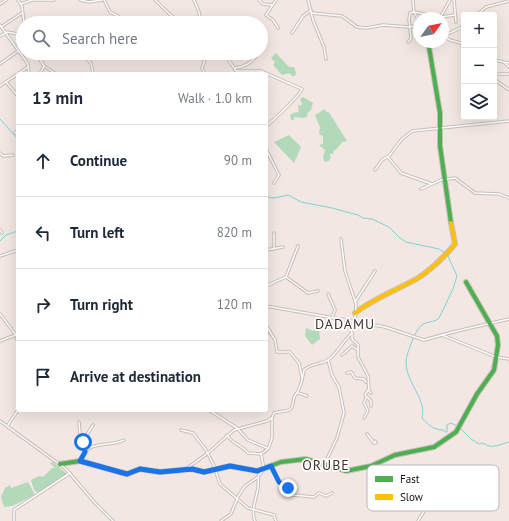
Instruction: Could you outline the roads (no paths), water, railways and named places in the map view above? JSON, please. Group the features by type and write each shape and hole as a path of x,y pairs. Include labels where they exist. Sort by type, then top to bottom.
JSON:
{"street":[{"path":"0,4 6,0"},
{"path":"18,0 21,4 23,16"},
{"path":"21,4 32,0 54,0"},
{"path":"80,0 89,2 103,0 110,12 118,16"},
{"path":"155,0 172,16"},
{"path":"194,0 200,16"},
{"path":"259,0 263,4 272,5"},
{"path":"267,16 266,15 276,0"},
{"path":"308,0 326,59"},
{"path":"413,0 414,12"},
{"path":"444,12 450,0"},
{"path":"454,0 456,22"},
{"path":"480,12 486,7 509,1"},
{"path":"292,33 303,16 310,10"},
{"path":"408,42 411,40 409,17 410,13 413,12"},
{"path":"17,16 22,13"},
{"path":"311,13 342,16 356,27 366,28 382,25 413,26"},
{"path":"449,16 455,15"},
{"path":"268,16 273,20 278,28"},
{"path":"16,17 1,26 16,48"},
{"path":"449,33 461,28"},
{"path":"0,36 5,32 16,34"},
{"path":"449,38 460,43 463,48"},
{"path":"355,313 419,277 440,261 455,244 444,179 439,107 430,48"},
{"path":"0,64 16,52"},
{"path":"24,60 28,67 28,72"},
{"path":"40,60 44,66 53,72"},
{"path":"88,60 92,72"},
{"path":"204,60 202,68 204,72"},
{"path":"229,60 237,71 263,72"},
{"path":"235,68 247,65 254,60"},
{"path":"497,61 509,67"},
{"path":"505,64 509,63"},
{"path":"41,72 44,66"},
{"path":"21,72 28,67"},
{"path":"268,74 302,89 286,108 268,124"},
{"path":"497,74 509,74"},
{"path":"0,86 16,75"},
{"path":"497,81 509,90"},
{"path":"6,82 16,94"},
{"path":"375,170 382,160 388,156 401,140 412,130 509,121"},
{"path":"0,153 3,156 13,155"},
{"path":"268,153 280,175 274,183"},
{"path":"388,156 400,173 432,184"},
{"path":"420,189 444,179 456,179 475,193 499,194 509,198"},
{"path":"274,232 274,249"},
{"path":"341,239 345,271 355,302 355,322"},
{"path":"268,285 286,277 298,246"},
{"path":"268,250 283,247"},
{"path":"0,256 16,251"},
{"path":"355,302 375,270"},
{"path":"286,277 308,293 318,291"},
{"path":"373,465 395,455 431,448 445,441 458,428 477,394 492,374 498,340 490,323 466,282"},
{"path":"328,294 335,310 332,318"},
{"path":"268,306 391,328 424,340 442,334 509,319"},
{"path":"0,314 16,333"},
{"path":"348,321 352,339 358,345 358,357 368,376 366,382 366,398 364,403 368,411 364,418"},
{"path":"268,328 275,340 277,352 289,351 298,361 302,381"},
{"path":"0,341 16,334"},
{"path":"227,435 231,442 244,448 248,453 261,454 268,449 273,435 272,418 274,413 287,411 292,408 294,405 294,397 298,393 306,367 328,360 352,334"},
{"path":"442,334 496,357 509,359"},
{"path":"342,355 352,346 358,350"},
{"path":"324,465 337,438 344,413 339,387 332,375 328,360"},
{"path":"347,373 352,372 355,378 364,379 371,393"},
{"path":"298,393 307,396"},
{"path":"366,398 371,402 371,406"},
{"path":"8,425 17,412"},
{"path":"212,412 234,428 272,418"},
{"path":"0,421 8,425 60,464 113,521"},
{"path":"79,422 80,434 85,452"},
{"path":"83,442 92,425"},
{"path":"186,469 208,453 234,428"},
{"path":"237,428 248,440 268,449"},
{"path":"181,430 193,433 208,453 216,469 220,484 253,510 274,515 276,521"},
{"path":"367,434 374,444 376,443 375,441"},
{"path":"80,461 85,452 93,446 115,444 124,440"},
{"path":"221,521 231,514 237,498 245,486 258,477 264,469 261,454"},
{"path":"60,464 80,461 127,474 140,469 160,472 192,469 202,472 230,466 253,471 264,469 286,461 306,459 343,471 367,467"},
{"path":"271,466 279,482 286,486 293,495 314,497 319,493 326,496 332,493"},
{"path":"14,521 14,510 70,474"},
{"path":"255,521 253,510 259,484 258,477"},
{"path":"418,521 424,511"}],"waterway":[{"path":"0,119 16,137"},
{"path":"268,197 274,198 288,195 301,202 332,208 358,215 363,218 372,219 389,227 406,242 439,249 447,254 457,276 453,289 439,318 435,321 424,324 417,331 406,358 406,362 409,377 422,404 422,418 431,426 445,432 447,432 447,425 451,423 457,426"},
{"path":"0,241 6,235 16,232"},
{"path":"460,428 471,439 479,444 483,443 493,446 509,442"}],"district":[{"name":"DADAMU","path":"345,324"},
{"name":"ORUBE","path":"326,465"}]}
